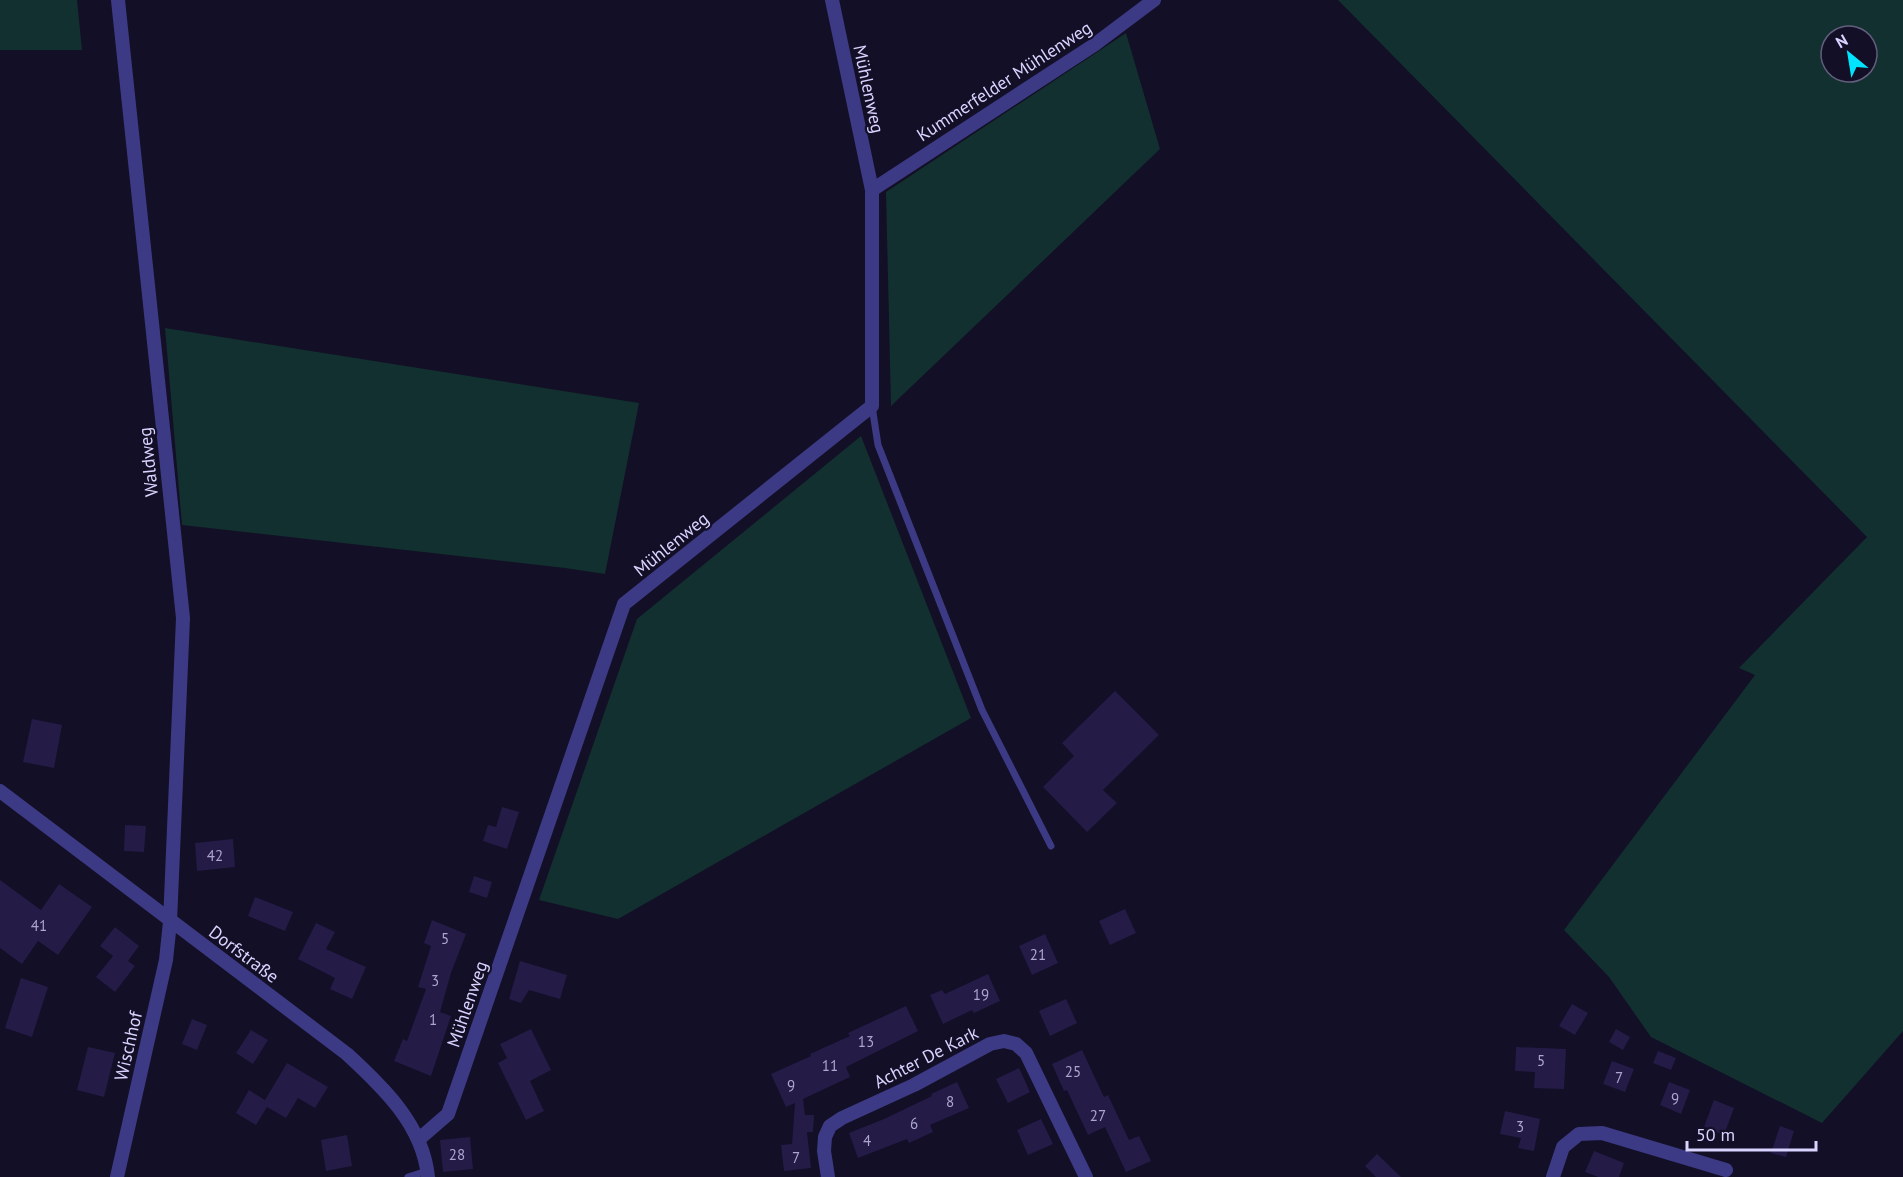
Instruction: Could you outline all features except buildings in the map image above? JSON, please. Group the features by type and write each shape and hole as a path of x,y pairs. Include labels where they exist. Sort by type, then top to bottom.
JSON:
{"street":[{"name":"Waldweg","path":"118,0 183,618 170,921"},
{"name":"Mühlenweg","path":"418,1140 448,1114 624,604 872,406 872,190 832,0"},
{"name":"Kummerfelder Mühlenweg","path":"872,190 1094,45 1154,0"},
{"name":"Dorfstraße","path":"0,791 347,1054 399,1107 418,1140 427,1174"},
{"name":"Wischhof","path":"117,1177 166,960 170,921"},
{"name":"Achter De Kark","path":"828,1177 824,1151 825,1137 830,1126 914,1085 990,1044 1004,1041 1016,1044 1026,1053 1086,1177"},
{"path":"1553,1177 1563,1147 1579,1134 1602,1133 1726,1170"}],"lane":[{"path":"872,406 878,446 982,711 1050,846"},
{"path":"408,1177 427,1174"}],"green space":[{"path":"0,0 77,0 82,50 0,50"},
{"path":"1338,0 1903,0 1903,1031 1822,1123 1651,1037 1609,977 1564,930 1755,675 1739,668 1867,537"},
{"path":"1126,33 1160,149 891,406 886,192"},
{"path":"165,328 639,403 605,574 182,525"},
{"path":"861,436 971,718 618,919 539,900 637,619"}]}
